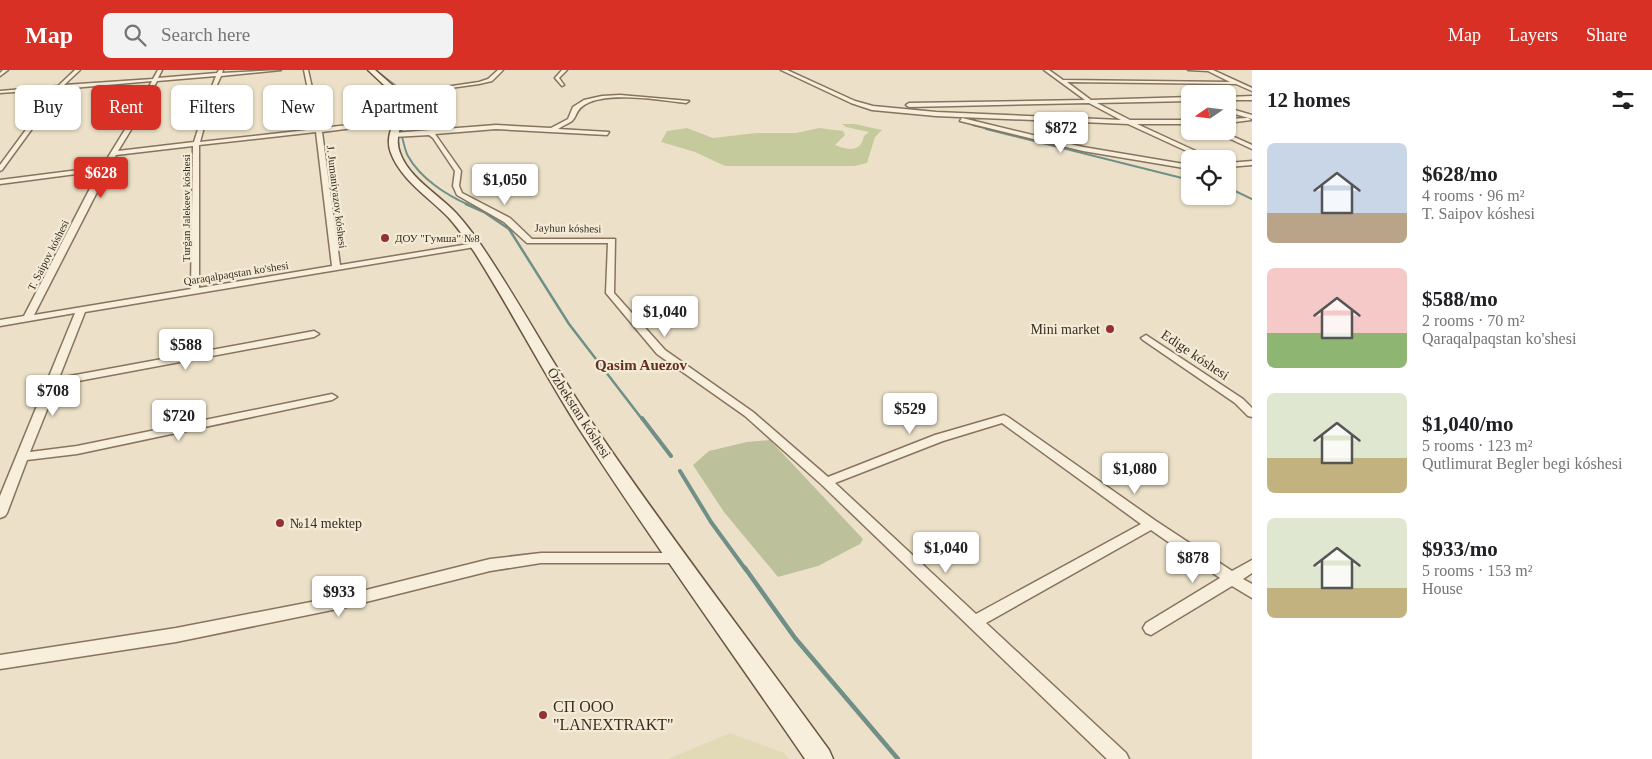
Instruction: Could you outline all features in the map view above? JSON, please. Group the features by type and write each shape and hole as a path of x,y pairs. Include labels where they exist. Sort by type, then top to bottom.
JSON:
{"street":[{"path":"0,75 6,70"},
{"path":"62,85 78,70"},
{"name":"T. Saipov kóshesi","path":"27,319 104,169 136,116 160,70"},
{"path":"81,86 153,81 220,73 279,70"},
{"name":"J. Jumaniyazov kóshesi","path":"306,70 309,85"},
{"path":"371,70 389,85"},
{"path":"456,86 490,80 501,70"},
{"path":"562,85 558,78 565,70"},
{"path":"783,70 853,102 872,108 936,114 1129,122 1181,122"},
{"path":"1046,70 1090,101 1129,122 1190,150"},
{"path":"1190,70 1210,70 1252,90"},
{"name":"Turǵan Jalekeev kóshesi","path":"195,291 196,144 211,94 220,73"},
{"path":"1062,81 1237,83"},
{"path":"0,92 15,91"},
{"path":"553,129 570,120 571,112 578,104 609,96 686,101"},
{"path":"1236,98 1252,98"},
{"path":"884,109 892,105 1181,99"},
{"path":"1236,112 1251,117"},
{"path":"936,114 1082,149 1181,165"},
{"path":"1236,120 1251,117"},
{"path":"406,130 430,134 496,127 607,133"},
{"path":"0,169 29,130"},
{"path":"113,153 319,130"},
{"name":"J. Jumaniyazov kóshesi","path":"319,130 336,268"},
{"name":"Ózbekstan kóshesi","path":"394,130 395,154 403,166 454,217 475,245 556,380 676,558 820,759"},
{"name":"Jayhun kóshesi","path":"430,134 435,137 458,171 456,186 459,194 507,220 530,241 612,241 610,293 661,352 749,414 826,482"},
{"path":"1236,139 1252,146"},
{"path":"1165,162 1181,161"},
{"path":"1236,165 1252,164"},
{"path":"0,182 104,169"},
{"name":"Qaraqalpaqstan ko'shesi","path":"0,323 475,245"},
{"path":"0,513 54,382 81,310"},
{"path":"54,382 314,334"},
{"name":"Edige kóshesi","path":"1146,338 1239,401 1252,414"},
{"path":"22,457 77,450 332,398"},
{"path":"1239,401 1252,400"},
{"path":"1120,759 826,482 939,438 1004,419 1151,524 1252,592"},
{"path":"975,622 1151,524"},
{"path":"0,662 176,635 342,602 498,564 541,558 676,558"},
{"path":"1151,628 1252,566"}],"shaded area":[{"path":"730,733 784,753 789,759 668,759"}],"green space":[{"path":"842,124 855,124 882,130 875,137 867,163 855,166 725,166 695,152 661,142 667,131 687,128 713,138 756,133 796,133 819,128 843,131 845,135 835,145 849,149 857,148 864,136 869,132 846,127"},
{"path":"770,440 863,539 860,544 818,566 778,577 724,512 693,465 709,451 747,442"}],"waterway":[{"path":"376,70 396,85"},
{"path":"964,121 974,126 991,130"},
{"path":"986,129 1181,178"},
{"path":"402,137 407,154 419,172 443,191 469,205"},
{"path":"1236,191 1252,199"},
{"path":"466,204 484,212 509,229 569,324 642,419"},
{"path":"642,418 671,456"},
{"path":"680,471 711,522 746,570"},
{"path":"745,568 795,638 898,759"}],"place":[{"name":"ДОУ \"Гумша\" №8","path":"385,238"},
{"name":"Mini market","path":"1110,329"},
{"name":"№14 mektep","path":"280,523"},
{"name":"СП ООО \"LANEXTRAKT\"","path":"543,715"}],"district":[{"name":"Qasim Auezov","path":"641,365"}]}
